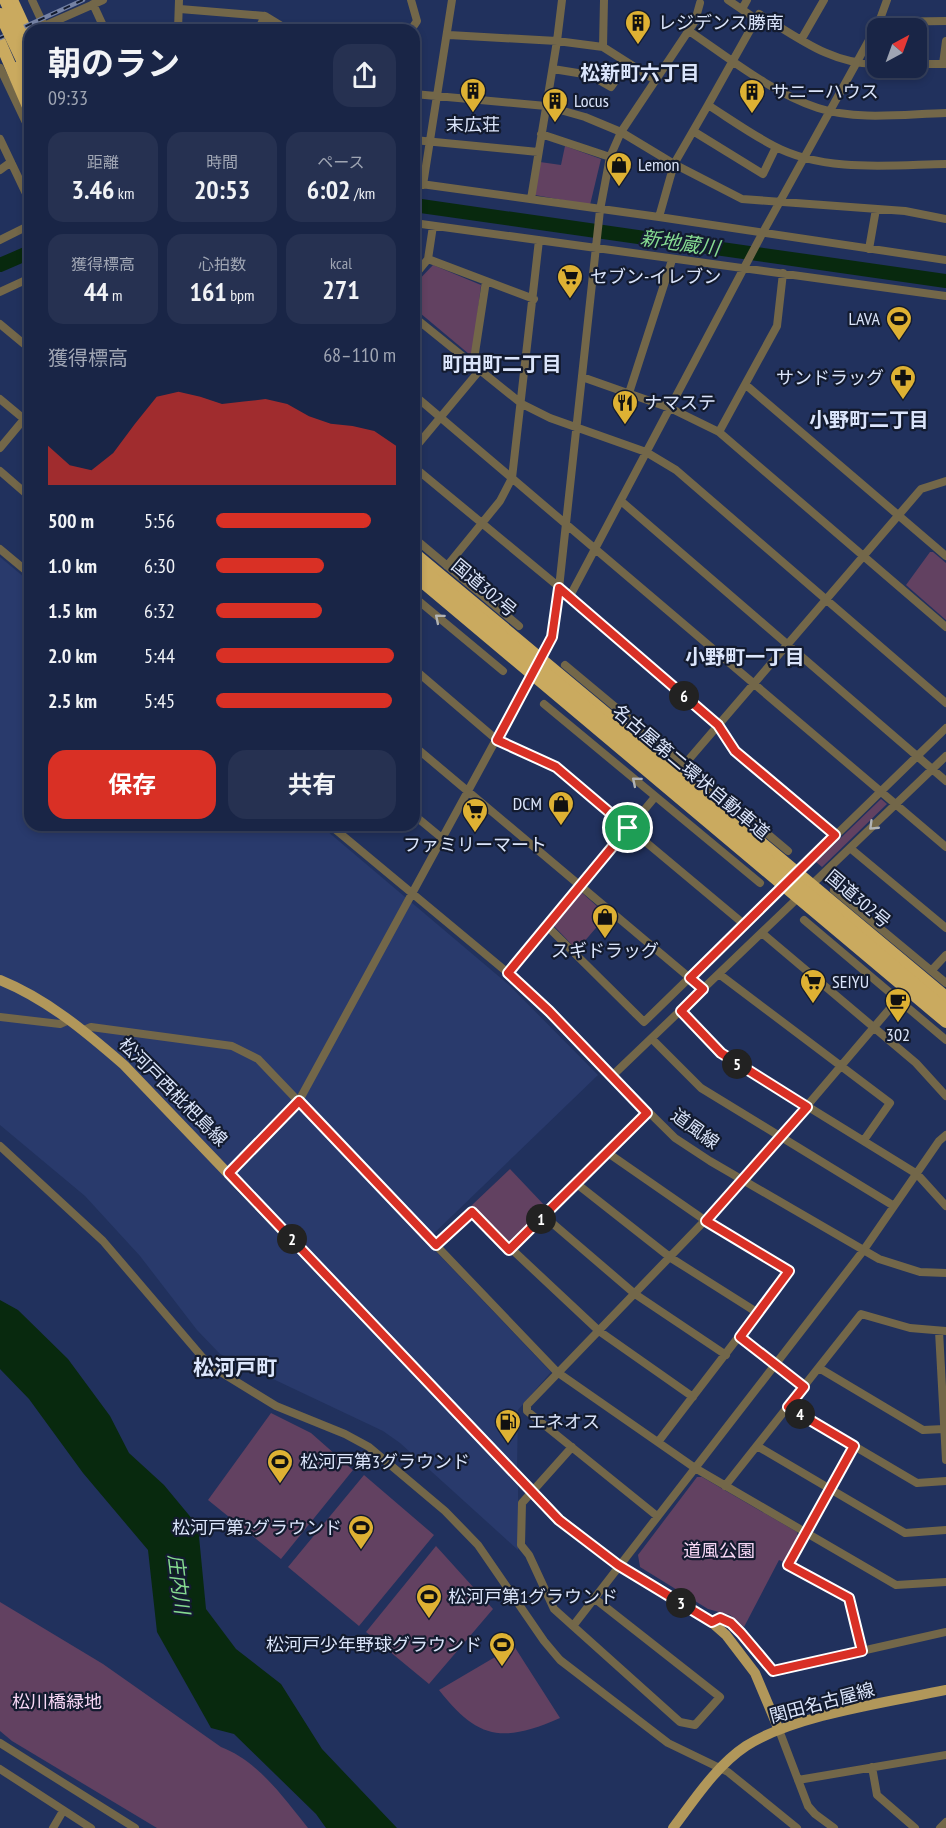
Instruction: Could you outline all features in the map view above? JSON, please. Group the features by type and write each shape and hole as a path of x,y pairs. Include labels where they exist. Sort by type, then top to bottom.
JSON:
{"highway":[{"path":"5,0 24,40"},
{"path":"12,0 24,26"},
{"path":"19,0 39,24"},
{"path":"0,14 24,64"},
{"path":"0,27 24,77"},
{"path":"0,42 24,97"},
{"name":"国道302号","path":"420,557 479,600 515,630 541,658 597,705 737,815 763,844 946,997"},
{"name":"名古屋第二環状自動車道","path":"420,567 946,1010"},
{"name":"名古屋第二環状自動車道","path":"420,580 946,1022"},
{"path":"847,938 946,1032"}],"main road":[{"name":"松河戸西枇杷島線","path":"0,980 21,989 84,1030 139,1079 559,1520 618,1565 712,1622 742,1652 755,1673 779,1730"},
{"name":"関田名古屋線","path":"673,1828 720,1768 746,1746 796,1723 946,1690"}],"street":[{"path":"32,0 41,24"},
{"path":"50,24 103,0"},
{"path":"411,0 417,21 415,24"},
{"path":"420,180 449,35 452,0"},
{"path":"531,199 558,41 562,0"},
{"path":"603,0 603,47"},
{"path":"729,0 756,19"},
{"path":"742,9 747,0"},
{"path":"801,40 824,0"},
{"path":"880,18 887,0"},
{"path":"229,1173 299,1101 414,894 553,632 600,210 610,157 621,132 688,31 700,3"},
{"path":"93,4 102,24"},
{"path":"178,24 179,4 265,16 278,24"},
{"path":"659,216 674,164 759,14 829,56 855,64 867,64"},
{"path":"261,24 265,16"},
{"path":"927,21 946,21"},
{"path":"688,31 731,60 793,96 830,111 852,114 946,113"},
{"path":"449,35 558,41 603,47 656,80"},
{"path":"927,64 944,64 946,41"},
{"path":"570,596 760,238 867,42"},
{"path":"553,69 590,75 611,87 628,63"},
{"path":"0,68 24,118"},
{"path":"420,94 546,106 585,117 621,132 674,164 742,199 876,209 946,219"},
{"path":"708,105 776,147 805,157 864,165 946,164"},
{"path":"693,131 763,174 776,147"},
{"path":"541,134 610,157"},
{"path":"0,139 24,189"},
{"path":"420,140 538,152"},
{"path":"0,170 11,162"},
{"path":"420,184 600,210 659,216 760,238 869,249 946,260"},
{"path":"869,249 876,209"},
{"path":"420,224 672,260 745,266 946,296"},
{"path":"420,269 428,260 433,226"},
{"path":"0,240 24,228"},
{"path":"447,566 500,501 512,478 539,240"},
{"path":"428,260 534,299"},
{"path":"629,393 672,260"},
{"path":"719,432 777,326 783,273"},
{"path":"0,292 24,281"},
{"path":"420,442 441,418 476,368 486,281"},
{"path":"420,321 522,404 576,427 646,452 676,470 946,703"},
{"path":"0,324 24,344"},
{"path":"582,377 670,408 719,432 946,627"},
{"path":"746,385 946,556"},
{"path":"0,399 24,419 0,448"},
{"path":"420,400 946,847"},
{"path":"0,471 24,492"},
{"path":"420,472 570,596 718,725 735,751 835,835"},
{"path":"684,765 921,489 945,483"},
{"path":"621,501 946,781"},
{"path":"420,543 447,566 479,600"},
{"path":"0,549 24,569"},
{"path":"420,605 504,672"},
{"path":"464,639 515,630"},
{"path":"565,665 684,765 737,815 788,851"},
{"path":"420,674 497,740 556,767 745,925"},
{"path":"576,687 593,688"},
{"path":"544,704 760,883"},
{"path":"597,705 599,750"},
{"path":"547,926 644,1022 946,728"},
{"path":"420,751 703,989"},
{"path":"612,1076 946,756"},
{"path":"508,973 655,797"},
{"path":"420,820 442,839"},
{"name":"道風線","path":"337,831 508,973 647,1113 675,1138 743,1181 863,1251 899,1267 920,1272 946,1273"},
{"path":"714,845 763,844"},
{"path":"850,848 946,928"},
{"path":"834,890 946,982"},
{"path":"804,920 946,1040"},
{"path":"762,933 916,1063 946,1096"},
{"path":"870,976 872,934"},
{"path":"933,970 946,955"},
{"path":"719,974 890,1102 864,1140"},
{"path":"657,1516 527,1411 526,1405 671,1258 743,1181 898,999"},
{"path":"681,1011 721,1053 917,1174 946,1206"},
{"path":"0,1017 60,1024 69,1020"},
{"path":"84,1030 92,1027 232,1046 258,1059 557,1372 694,1468 896,1585 946,1582"},
{"path":"652,1039 701,1088 780,1139 894,1206"},
{"path":"509,1250 647,1113"},
{"path":"573,1626 863,1251 939,1141 946,1136"},
{"path":"0,1146 43,1183 103,1241 203,1358 219,1371 276,1406 345,1434 369,1447 445,1511 478,1545 544,1641 560,1660 668,1743 720,1768 796,1828"},
{"path":"608,1153 706,1221 789,1271 658,1442"},
{"path":"577,1184 671,1258 758,1313"},
{"path":"436,1245 472,1212 509,1250 599,1331 693,1396"},
{"path":"544,1216 635,1294 726,1355"},
{"path":"725,1486 861,1314 886,1323 943,1331 946,1460"},
{"path":"740,1337 804,1387"},
{"path":"819,1368 923,1430 944,1429"},
{"path":"788,1407 917,1483 946,1481"},
{"path":"757,1446 905,1533 946,1530"},
{"path":"854,1446 788,1565 849,1598 862,1651"},
{"path":"572,1447 522,1503 521,1545 529,1555 554,1609 680,1722 695,1725 720,1696 594,1598"},
{"path":"712,1622 720,1618 731,1623 773,1671 946,1632"},
{"path":"779,1730 808,1806 834,1828"},
{"path":"0,1743 135,1828"},
{"path":"798,1779 946,1755"},
{"path":"872,1767 877,1795 915,1828"},
{"path":"0,1769 91,1828"},
{"path":"53,1828 63,1811"},
{"path":"940,1828 946,1822"}],"shaded area":[{"path":"0,557 24,577 24,831 327,831 509,985 598,1075 426,1241 551,1372 518,1410 517,1469 510,1476 518,1484 518,1550 400,1443 383,1431 220,1354 197,1330 140,1256 85,1196 0,1125"}],"green space":[{"path":"565,146 601,159 590,205 535,195 540,162 561,165"},
{"path":"433,265 481,285 473,352 469,354 420,313 420,279"},
{"path":"930,552 946,563 946,620 906,585"},
{"path":"881,799 887,804 822,867 816,862"},
{"path":"581,892 607,915 577,950 553,925"},
{"path":"510,1169 546,1207 507,1243 471,1206"},
{"name":"松河戸第3グラウンド","path":"271,1413 311,1433 353,1470 281,1559 208,1500"},
{"name":"松河戸第2グラウンド","path":"364,1475 434,1535 359,1626 288,1567"},
{"name":"道風公園","path":"697,1477 702,1477 797,1532 798,1536 783,1562 779,1560 744,1627 730,1615 708,1609 640,1567 638,1555"},
{"name":"松河戸第1グラウンド","path":"436,1546 493,1609 429,1684 366,1632"},
{"name":"松川橋緑地","path":"0,1602 103,1664 221,1747 247,1761 269,1782 308,1828 157,1828 12,1741 0,1731"},
{"name":"松河戸少年野球グラウンド","path":"514,1646 560,1718 523,1731 493,1732 466,1719 439,1690"}],"water":[{"name":"庄内川","path":"0,1300 18,1310 68,1359 110,1416 129,1453 164,1485 198,1526 206,1609 236,1649 281,1684 322,1749 397,1828 326,1828 316,1814 234,1734 211,1728 157,1632 148,1550 83,1473 29,1399 0,1369"}],"waterway":[{"name":"新地蔵川","path":"420,206 946,281"},
{"name":"新地蔵川","path":"0,265 24,255"}],"railway":[{"path":"31,24 83,0"},
{"path":"0,38 24,27"}],"place":[{"name":"レジデンス勝南","path":"638,46"},
{"name":"末広荘","path":"473,114"},
{"name":"サニーハウス","path":"752,115"},
{"name":"Locus","path":"555,124"},
{"name":"Lemon","path":"619,188"},
{"name":"セブン-イレブン","path":"570,300"},
{"name":"LAVA","path":"899,342"},
{"name":"サンドラッグ","path":"903,401"},
{"name":"ナマステ","path":"625,426"},
{"name":"DCM","path":"561,827"},
{"name":"ファミリーマート","path":"475,834"},
{"name":"スギドラッグ","path":"605,940"},
{"name":"SEIYU","path":"813,1005"},
{"name":"302","path":"898,1024"},
{"name":"エネオス","path":"508,1445"},
{"name":"松河戸第3グラウンド","path":"280,1485"},
{"name":"松河戸第2グラウンド","path":"361,1551"},
{"name":"松河戸第1グラウンド","path":"429,1620"},
{"name":"松河戸少年野球グラウンド","path":"502,1668"}],"district":[{"name":"松新町六丁目","path":"640,73"},
{"name":"町田町二丁目","path":"502,364"},
{"name":"小野町二丁目","path":"869,420"},
{"name":"小野町一丁目","path":"745,657"},
{"name":"松河戸町","path":"235,1368"}],"route":[{"path":"559,588 718,725 735,751 835,835 690,978 703,989 681,1011 721,1053 807,1107 706,1221 789,1271 740,1337 804,1387 788,1407 854,1446 788,1565 849,1598 862,1651 773,1671 767,1667 755,1648 731,1623 720,1618 712,1622 586,1543 559,1520 229,1173 295,1108 299,1101 436,1245 472,1212 509,1250 647,1113 549,1011 508,973 628,828 556,767 497,740 552,637 559,588"}]}
